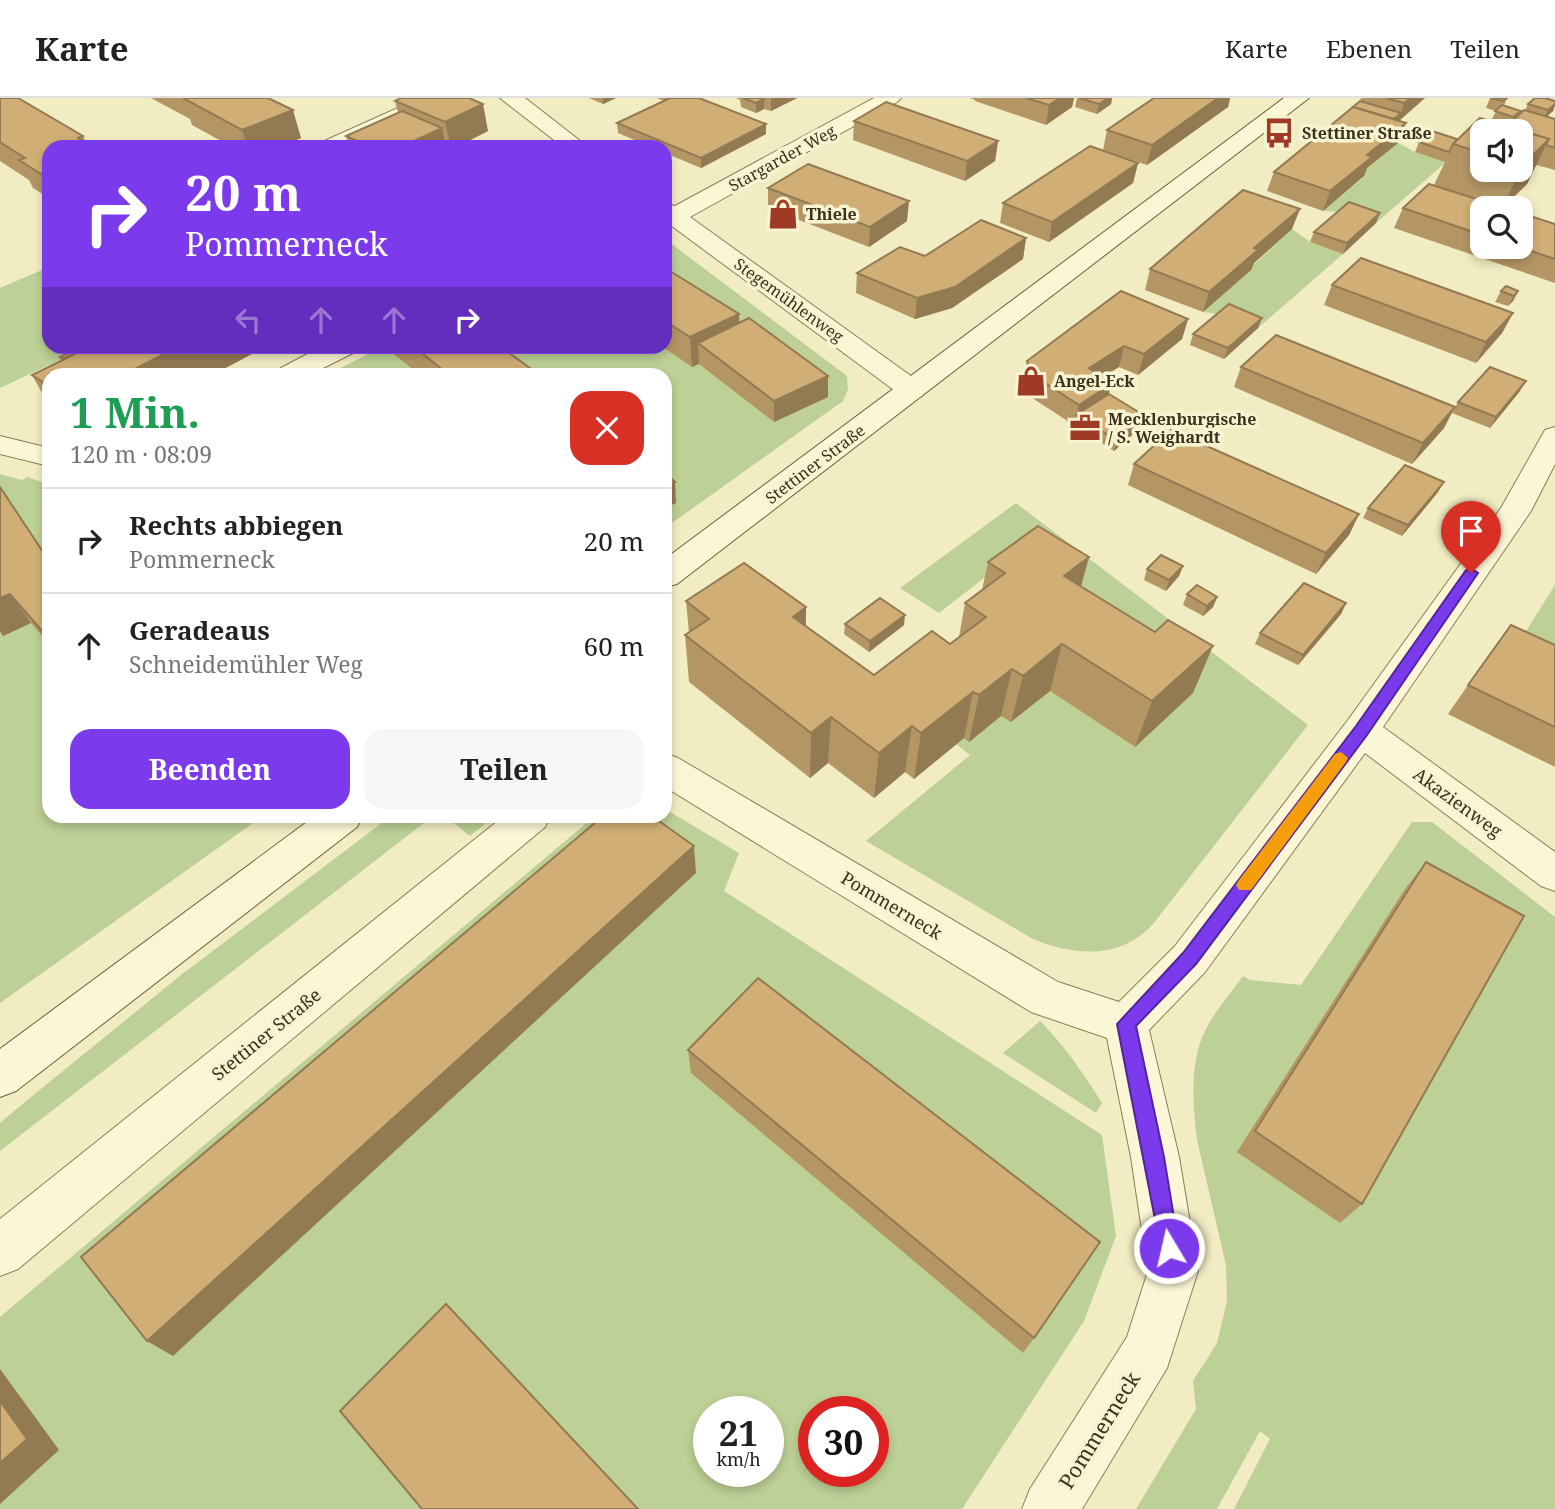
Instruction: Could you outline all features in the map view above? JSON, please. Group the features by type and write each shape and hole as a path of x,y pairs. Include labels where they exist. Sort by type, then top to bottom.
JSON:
{"street":[{"path":"511,98 568,140"},
{"name":"Stargarder Weg","path":"672,212 771,165 890,98"},
{"name":"Stettiner Straße","path":"672,571 1298,98"},
{"name":"Stegemühlenweg","path":"672,215 912,390"},
{"path":"303,368 330,354"},
{"path":"1126,1024 1183,966 1361,730 1515,511 1555,436"},
{"path":"0,445 42,455"},
{"name":"Akazienweg","path":"1361,730 1555,874"},
{"name":"Pommerneck","path":"672,772 1046,998 1126,1024 1154,1157 1172,1271 1149,1350 1050,1509"},
{"path":"0,1076 334,823"},
{"name":"Stettiner Straße","path":"0,1251 522,823"}],"lane":[{"path":"335,140 432,98"}],"green space":[{"path":"1398,143 1415,152 1446,162 1376,223 1345,212 1323,211 1364,177 1359,175"},
{"path":"1292,229 1310,242 1343,254 1258,328 1225,315 1203,312"},
{"path":"672,244 847,376 848,389 843,401 672,523 672,368 341,368 368,354 672,354"},
{"path":"42,270 42,354 72,354 0,388 0,288"},
{"path":"0,474 22,480 28,477 42,482 42,823 253,823 0,1003"},
{"path":"1016,503 1308,725 1153,924 1140,936 1112,949 1065,949 1033,939 866,841 970,755 956,744 964,738 970,741 1001,716 1012,722 1050,691 1135,747 1006,561 939,613 900,588"},
{"path":"1555,585 1555,650 1523,636"},
{"path":"672,813 739,853 724,891 1102,1135 1116,1236 1084,1321 962,1509 0,1509 0,1317 587,823 672,823"},
{"path":"1412,822 1432,822 1555,917 1555,1509 1234,1509 1270,1439 1260,1431 1217,1509 1136,1509 1196,1409 1193,1381 1217,1343 1227,1301 1226,1265 1197,1140 1194,1113 1194,1071 1205,1031 1243,976 1250,980 1301,985"},
{"path":"382,823 424,823 0,1151 0,1123 181,975"},
{"path":"454,823 486,823 470,836"},
{"path":"1040,1021 1058,1040 1102,1103 1096,1113 1003,1053"}],"building":[{"path":"0,98 18,98 83,136 78,138 81,140 42,140 42,175 19,160 25,158 0,142"},
{"path":"183,98 268,98 293,110 242,130"},
{"path":"401,98 469,98 483,104 445,122 395,101"},
{"path":"670,98 699,98 766,124 701,158 672,146 672,140 658,140 617,123"},
{"path":"743,98 761,98 764,99 756,103"},
{"path":"1026,98 1060,98 1049,105"},
{"path":"1079,98 1108,98 1099,104"},
{"path":"1154,98 1218,98 1152,145 1107,130"},
{"path":"1386,98 1411,98 1404,103"},
{"path":"1535,98 1555,101 1555,104 1548,110 1528,104"},
{"path":"1360,101 1401,113 1394,119 1353,107"},
{"path":"886,102 998,141 967,161 854,121"},
{"path":"1502,105 1521,111 1513,117 1495,111"},
{"path":"1353,107 1406,123 1367,155 1372,157 1330,191 1274,172"},
{"path":"1524,110 1555,119 1555,148 1546,145 1549,139 1533,134 1533,119 1514,119"},
{"path":"402,111 442,128 416,140 355,140 346,136"},
{"path":"1470,128 1470,149 1453,144"},
{"path":"1432,131 1457,139 1449,152 1419,142"},
{"path":"1533,134 1549,139 1533,155"},
{"path":"1090,146 1138,163 1052,222 1003,203"},
{"path":"808,164 909,201 870,227 768,188"},
{"path":"1429,184 1470,197 1470,231 1403,208"},
{"path":"1243,190 1300,209 1254,248 1258,250 1209,292 1150,269"},
{"path":"1349,202 1380,213 1347,243 1314,232"},
{"path":"1533,217 1555,224 1555,259 1533,252"},
{"path":"981,220 1026,238 955,287 917,298 857,273 900,247 925,256"},
{"path":"1361,258 1513,313 1486,342 1332,285"},
{"path":"672,272 739,314 690,337 672,325"},
{"path":"1506,286 1518,291 1514,296 1501,291"},
{"path":"1121,291 1188,319 1144,354 1124,346 1089,368 1111,384 1079,405 1033,375 1027,361"},
{"path":"1229,304 1262,318 1228,348 1193,334"},
{"path":"749,318 828,376 774,401 698,343"},
{"path":"1276,335 1455,407 1423,443 1241,367"},
{"path":"75,354 164,354 137,368 46,368"},
{"path":"423,354 511,354 530,368 440,368"},
{"path":"1490,367 1526,381 1496,417 1458,402"},
{"path":"42,370 42,381 32,375"},
{"path":"1109,394 1145,416 1116,440 1076,415"},
{"path":"1171,430 1359,514 1326,553 1134,464"},
{"path":"1405,465 1444,482 1408,525 1368,508"},
{"path":"0,487 42,550 42,631 10,594 0,598"},
{"path":"1038,526 1089,557 1064,576 1155,632 1168,620 1213,646 1152,701 1062,644 1023,676 1012,669 979,695 973,692 921,733 912,726 879,753 831,717 811,733 685,635 709,619 686,601 744,563 806,607 793,617 874,675 932,631 950,644 986,617 965,603 1005,573 988,562"},
{"path":"1161,555 1183,566 1169,580 1147,569"},
{"path":"1304,583 1346,603 1303,655 1260,633"},
{"path":"1197,585 1217,597 1207,606 1187,594"},
{"path":"880,598 905,615 870,641 845,624"},
{"path":"1511,625 1555,645 1555,727 1468,685"},
{"path":"595,823 662,823 694,846 147,1341 81,1257"},
{"path":"1426,862 1524,916 1362,1204 1255,1131"},
{"path":"758,978 1100,1242 1034,1338 688,1050"},
{"path":"446,1304 638,1509 422,1509 340,1411"},
{"path":"0,1401 27,1439 0,1463"}],"slow traffic":[{"path":"1245,885 1341,758"}],"place":[{"name":"Stettiner Straße","path":"1279,133"},
{"name":"Thiele","path":"783,214"},
{"name":"Angel-Eck","path":"1031,381"},
{"name":"Mecklenburgische / S. Weighardt","path":"1085,428"}],"route":[{"path":"1169,1248 1154,1157 1126,1024 1190,958 1361,730 1471,573"}]}
